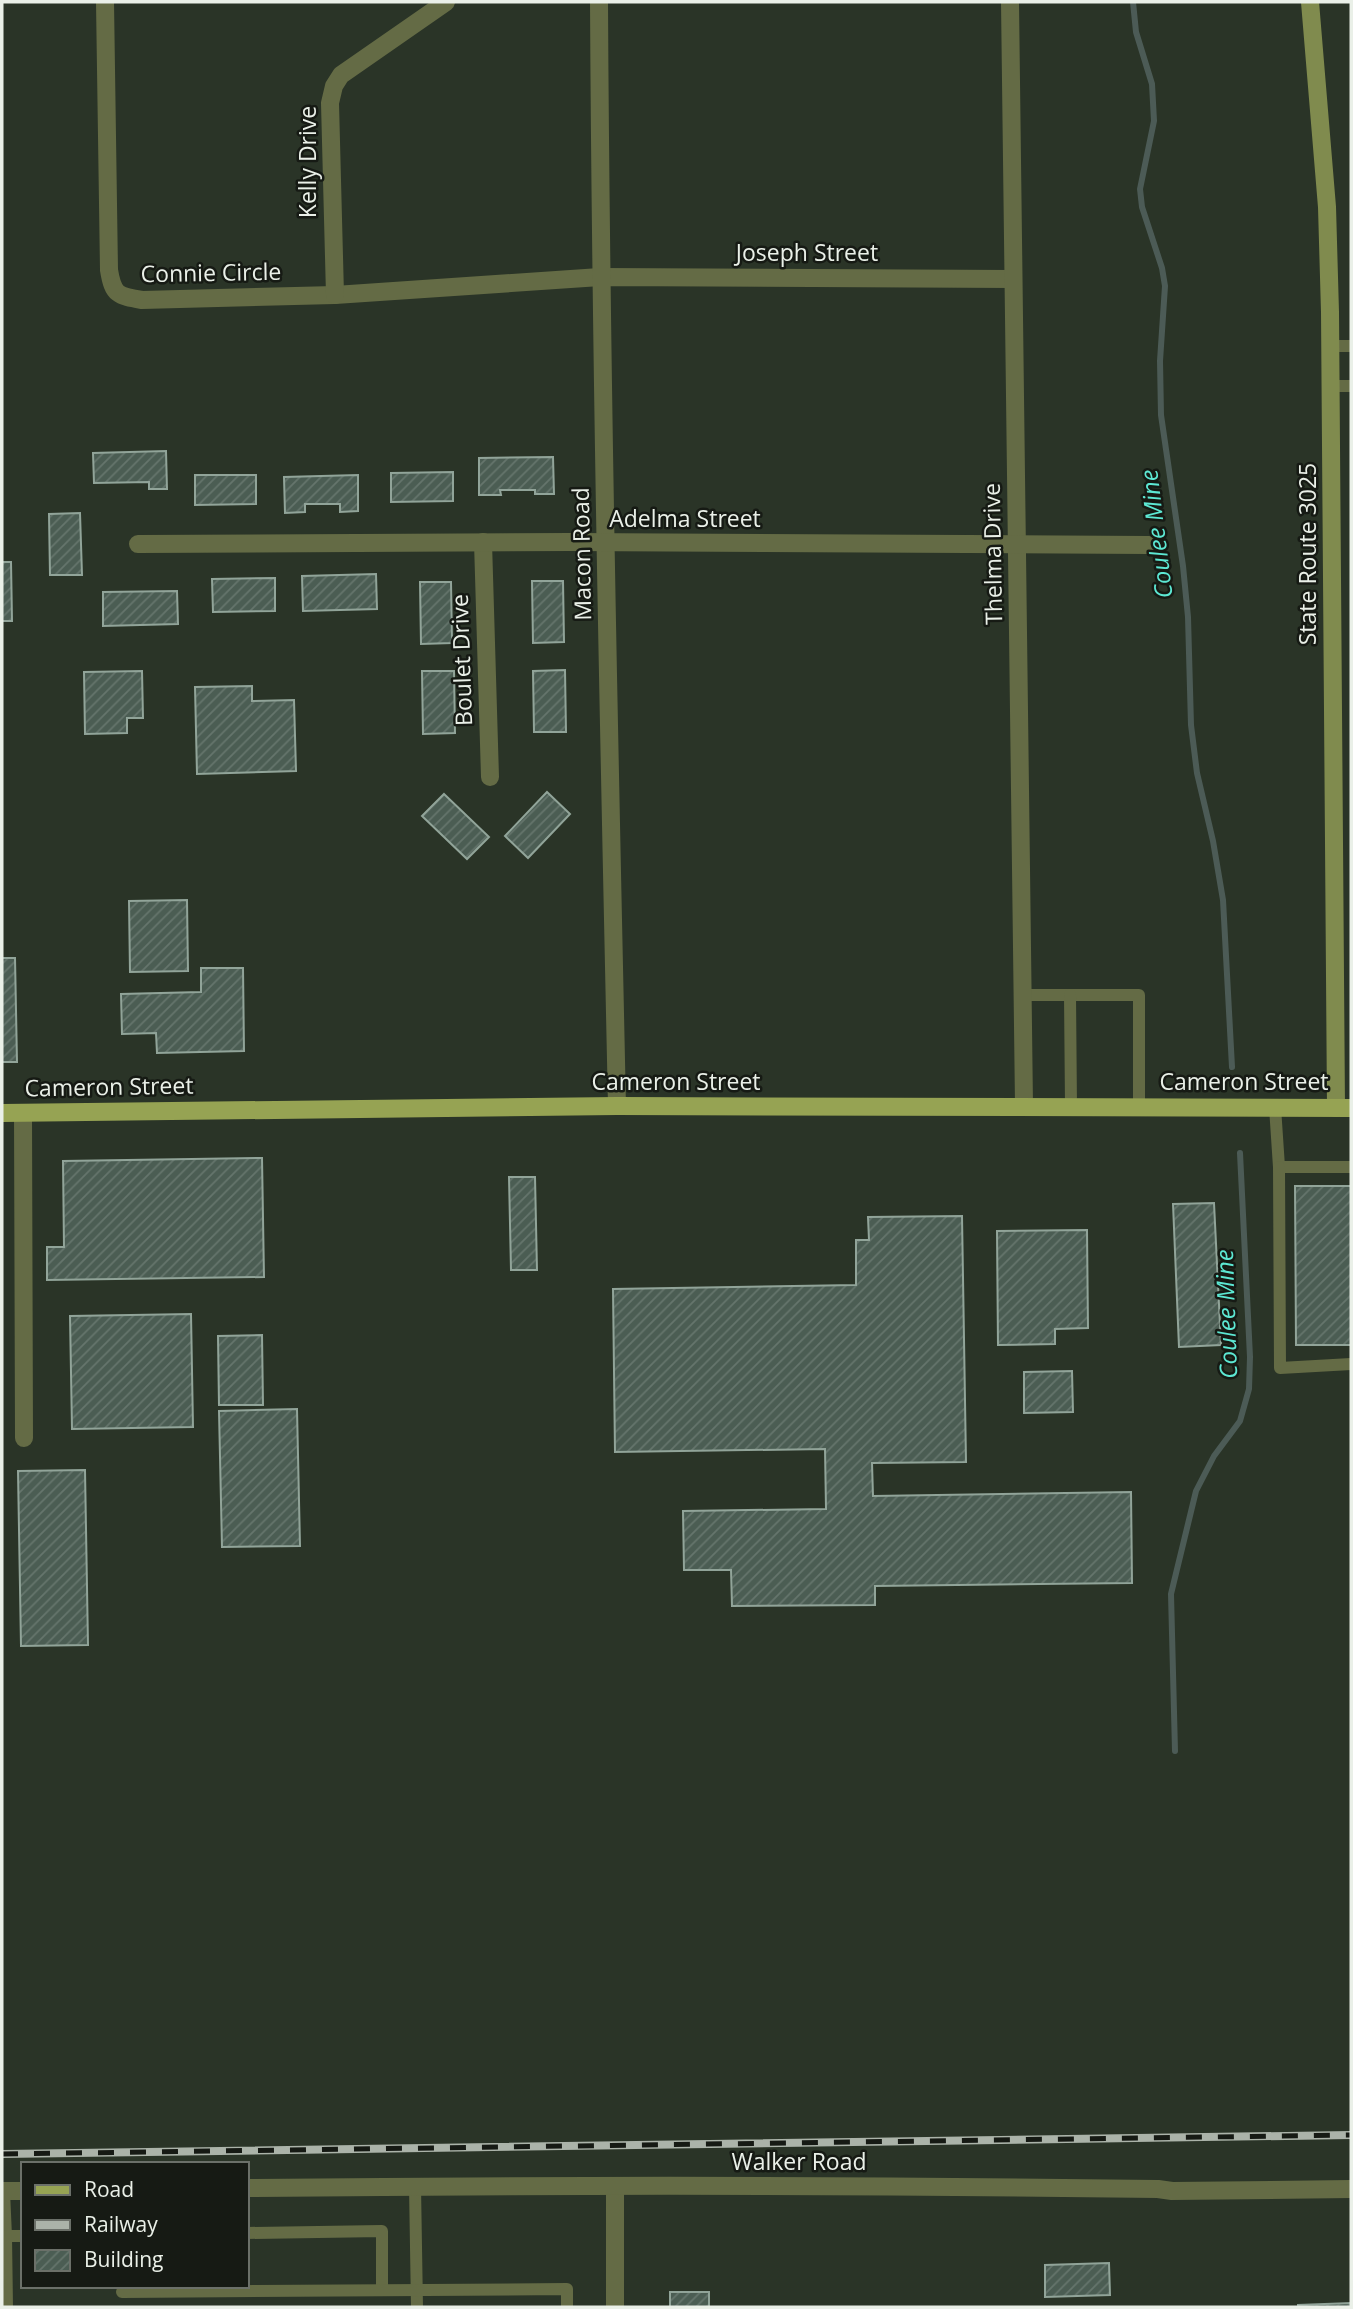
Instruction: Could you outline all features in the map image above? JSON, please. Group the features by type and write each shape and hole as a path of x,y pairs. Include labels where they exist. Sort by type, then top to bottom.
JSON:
{"main road":[{"name":"State Route 3025","path":"1310,2 1327,207 1344,1108"},
{"name":"Cameron Street","path":"2,1113 617,1106 1024,1105 1344,1108"}],"street":[{"name":"Connie Circle","path":"104,2 109,270 111,284 117,295 142,300 335,295 600,277"},
{"name":"Kelly Drive","path":"335,295 330,103 334,86 341,75 446,2"},
{"name":"Macon Road","path":"600,2 600,277 617,1106"},
{"name":"Thelma Drive","path":"1010,2 1024,1105"},
{"name":"Joseph Street","path":"600,277 1013,279"},
{"name":"Adelma Street","path":"138,544 483,542 1149,545"},
{"name":"Boulet Drive","path":"483,542 490,777"},
{"path":"23,1113 24,1438"},
{"path":"615,2186 615,2307"},
{"name":"Walker Road","path":"248,2188 615,2186 1032,2187 1172,2191 1351,2189"},
{"path":"3,2191 21,2191"}],"lane":[{"path":"1331,346 1351,346"},
{"path":"1332,386 1351,386"},
{"path":"1023,995 1139,995 1139,1106"},
{"path":"1070,995 1071,1106"},
{"path":"1275,1107 1279,1167 1280,1368 1351,1364"},
{"path":"1279,1167 1351,1167"},
{"path":"415,2186 416,2307"},
{"path":"3,2191 7,2307"},
{"path":"4,2230 21,2235"},
{"path":"248,2233 382,2231 382,2290"},
{"path":"122,2307 122,2289 567,2289 567,2307"}],"building":[{"path":"166,451 167,489 149,489 149,482 94,483 93,453"},
{"path":"553,457 554,494 535,494 535,490 500,490 501,495 479,495 479,458"},
{"path":"453,472 453,501 391,502 391,473"},
{"path":"195,475 256,475 256,504 195,505"},
{"path":"358,475 358,511 340,512 340,504 305,504 305,512 285,513 284,477"},
{"path":"80,513 82,575 50,575 49,514"},
{"path":"2,562 11,562 12,621 2,621"},
{"path":"376,574 377,609 303,611 302,576"},
{"path":"275,578 275,611 213,612 212,579"},
{"path":"532,581 563,581 564,642 533,643"},
{"path":"420,582 451,582 452,643 421,644"},
{"path":"177,591 178,624 103,626 103,592"},
{"path":"565,670 566,732 534,732 533,671"},
{"path":"142,671 143,718 127,718 127,733 85,734 84,672"},
{"path":"422,671 454,671 455,733 423,734"},
{"path":"252,686 252,701 294,700 296,771 197,774 195,687"},
{"path":"547,792 570,814 528,858 505,836"},
{"path":"444,794 489,837 467,859 422,816"},
{"path":"187,900 188,971 130,972 129,901"},
{"path":"2,958 15,958 17,1062 2,1062"},
{"path":"201,968 243,968 244,1051 157,1053 156,1033 122,1034 121,994 201,992"},
{"path":"262,1158 264,1277 47,1280 47,1247 64,1247 63,1161"},
{"path":"509,1177 535,1177 537,1270 511,1270"},
{"path":"1295,1186 1351,1186 1351,1345 1296,1345"},
{"path":"1214,1203 1221,1345 1179,1347 1173,1204"},
{"path":"962,1216 966,1462 872,1463 873,1496 1131,1492 1132,1583 875,1586 875,1605 732,1606 731,1570 684,1570 683,1511 826,1509 825,1449 615,1452 613,1289 856,1285 856,1240 869,1240 868,1217"},
{"path":"1087,1230 1088,1328 1055,1329 1055,1344 998,1345 997,1231"},
{"path":"191,1314 193,1427 72,1429 70,1316"},
{"path":"262,1335 263,1405 219,1405 218,1336"},
{"path":"1072,1371 1073,1412 1024,1413 1024,1372"},
{"path":"297,1409 300,1546 222,1547 219,1411"},
{"path":"85,1470 88,1645 21,1646 18,1471"},
{"path":"1109,2263 1110,2295 1045,2297 1045,2265"},
{"path":"670,2292 709,2292 709,2307 670,2307"},
{"path":"1351,2303 1351,2307 1298,2307 1298,2305"}],"waterway":[{"name":"Coulee Mine","path":"1133,2 1136,32 1152,84 1154,121 1140,189 1142,207 1162,268 1165,286 1160,361 1161,415 1183,566 1188,617 1191,725 1197,773 1223,900 1232,1067"},
{"name":"Coulee Mine","path":"1175,1751 1171,1594 1196,1491 1214,1456 1240,1421 1249,1389 1250,1357 1240,1153"}],"railway":[{"path":"2,2154 1351,2135"}]}
